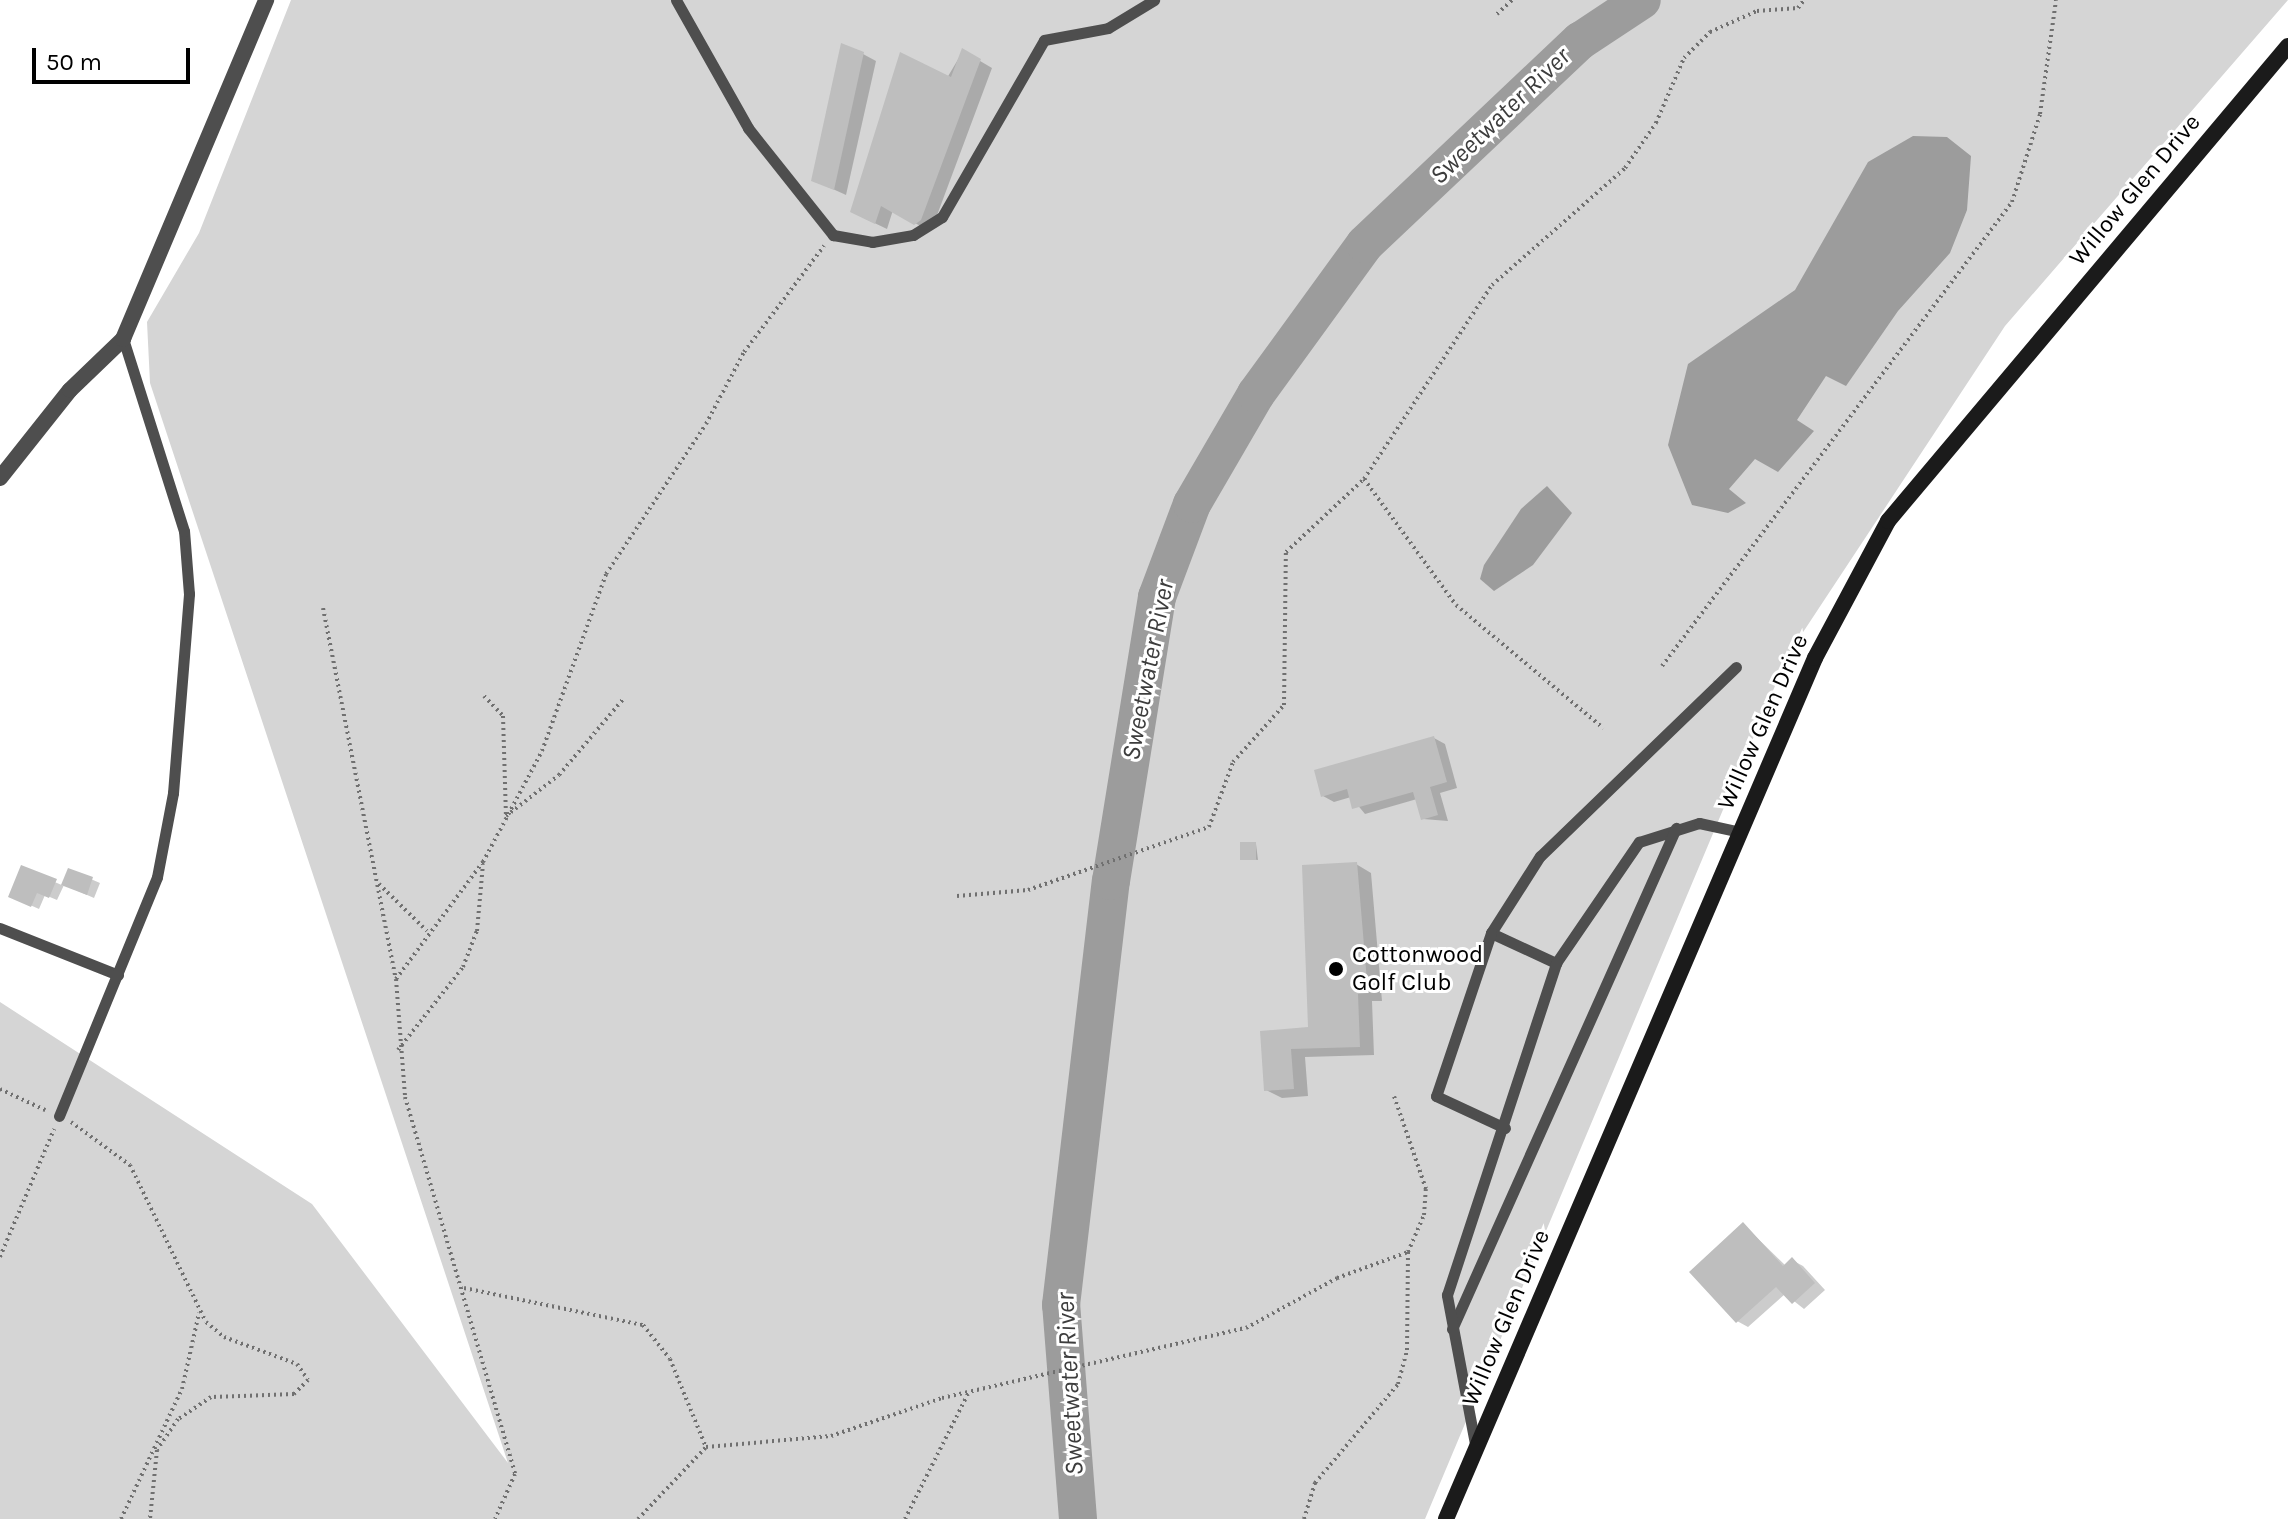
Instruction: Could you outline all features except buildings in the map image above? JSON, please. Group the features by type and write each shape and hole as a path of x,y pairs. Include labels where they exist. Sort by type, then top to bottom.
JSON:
{"main road":[{"name":"Willow Glen Drive","path":"1446,1519 1815,658 1888,521 2288,46"}],"street":[{"path":"0,478 70,390 123,339 266,0"}],"lane":[{"path":"676,0 748,128 833,235 886,241 928,227 942,217 1037,47 1064,31 1108,28 1154,0"},
{"path":"59,1116 157,877 173,793 189,594 184,531 123,339"},
{"path":"1505,1128 1436,1096 1491,933 1540,856 1736,667"},
{"path":"1476,1450 1452,1329 1452,1266 1505,1128 1556,963 1639,842 1699,823 1741,832"},
{"path":"1452,1329 1676,828"},
{"path":"0,928 118,975"},
{"path":"1491,933 1556,963"}],"path":[{"path":"1497,14 1512,0"},
{"path":"957,896 1049,883 1209,827 1233,762 1284,705 1286,552 1364,479 1492,285 1625,168 1656,123 1684,58 1710,32 1757,11 1798,8 1804,0"},
{"path":"1662,666 2012,202 2035,139 2056,0"},
{"path":"396,979 428,931 483,862 542,751 606,574 706,424 744,352 833,235"},
{"path":"1364,479 1456,605 1603,728"},
{"path":"323,608 396,979 397,1051 515,1474 495,1519"},
{"path":"484,696 503,716 506,816"},
{"path":"506,816 559,775 624,698"},
{"path":"397,1051 463,967 477,931 483,862"},
{"path":"377,883 428,931"},
{"path":"0,1089 59,1116 111,1145 130,1165 199,1311 224,1337 297,1364 306,1387 211,1397 178,1419 157,1450 150,1519"},
{"path":"1304,1519 1315,1483 1398,1384 1407,1350 1408,1252 1424,1215 1426,1189 1394,1096"},
{"path":"0,1257 59,1116"},
{"path":"638,1519 706,1447 831,1436 968,1394 1246,1328 1337,1278 1408,1252"},
{"path":"463,1288 643,1325 670,1359 706,1447"},
{"path":"121,1519 182,1389 199,1311"},
{"path":"905,1519 968,1394"}],"shaded area":[{"name":"Cottonwood Golf Club","path":"291,0 2288,0 2005,326 1788,655 1425,1519 0,1519 0,1002 312,1204 508,1463 150,383 147,322 199,233"},
{"path":"1913,136 1947,137 1971,156 1967,210 1950,253 1898,311 1846,386 1826,376 1797,420 1814,431 1778,472 1755,459 1729,489 1746,503 1728,513 1692,505 1668,445 1688,364 1795,290 1868,162"},
{"path":"1547,486 1572,513 1533,565 1494,591 1480,579 1484,565 1521,509"}],"waterway":[{"name":"Sweetwater River","path":"1078,1519 1061,1305 1111,881 1157,597 1192,504 1256,394 1365,244 1580,41 1642,0"}],"place":[{"name":"Cottonwood Golf Club","path":"1336,969"}]}
